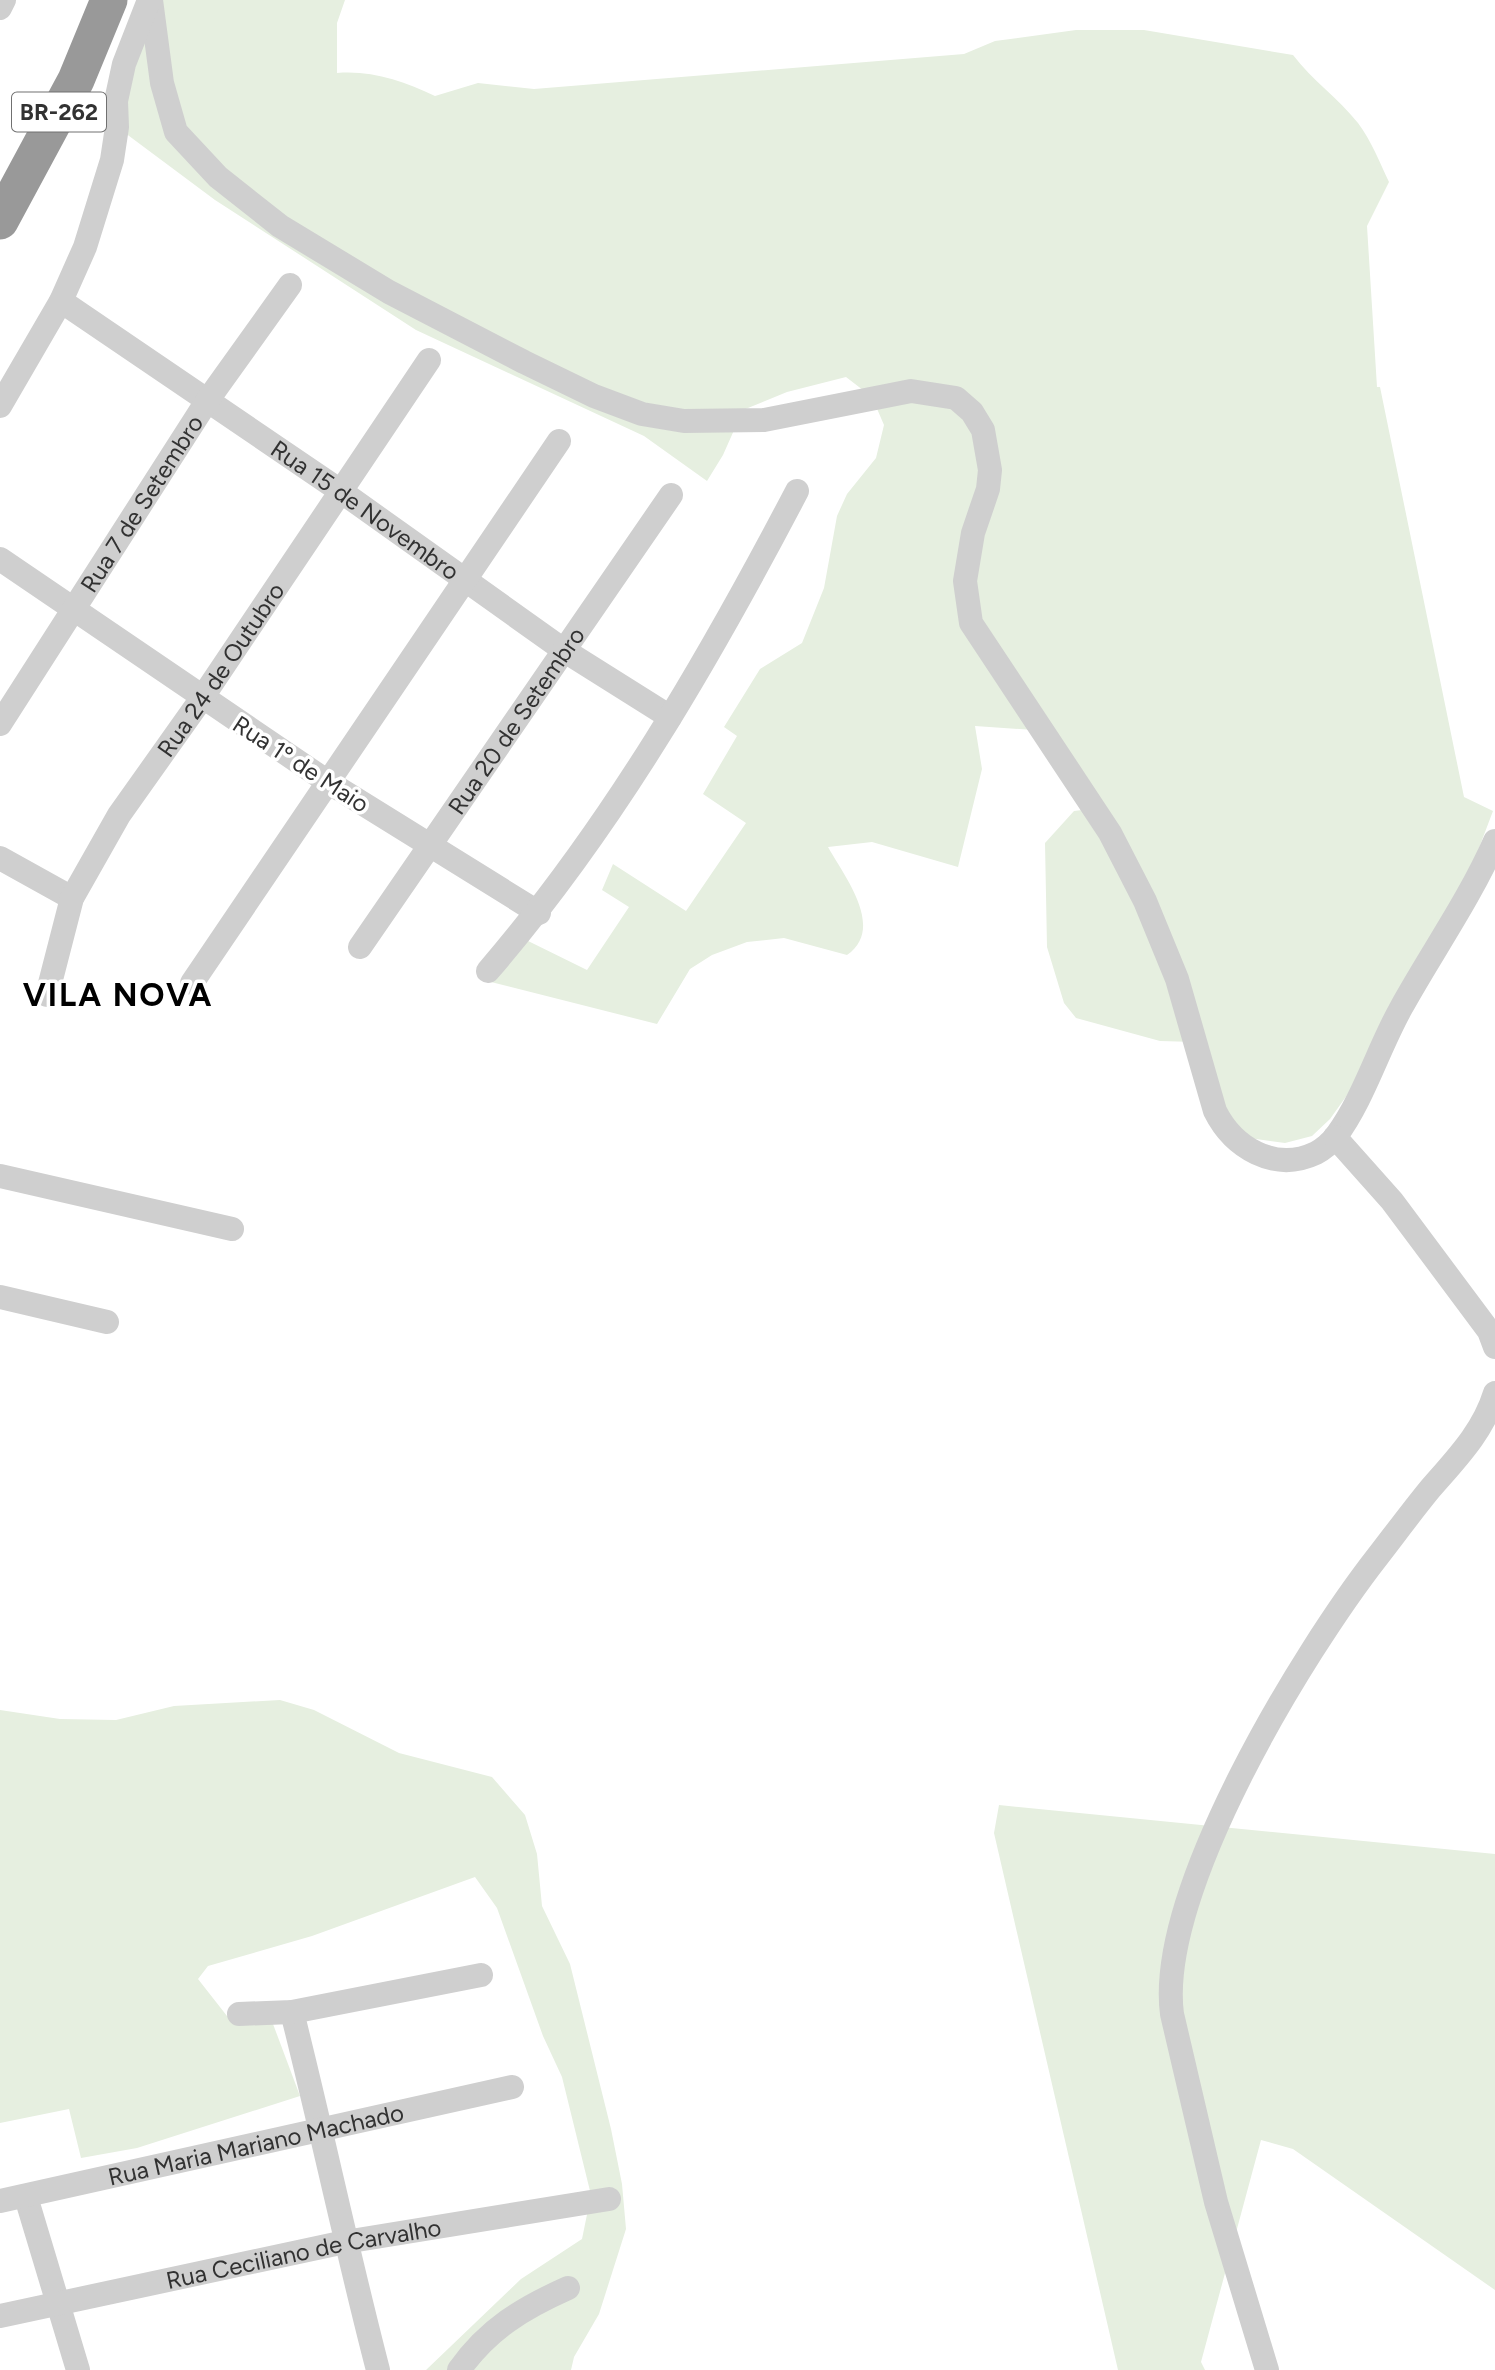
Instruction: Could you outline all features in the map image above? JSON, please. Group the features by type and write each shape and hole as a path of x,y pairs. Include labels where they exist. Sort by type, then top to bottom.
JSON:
{"highway":[{"name":"BR-262","path":"0,221 76,80 109,0"}],"street":[{"path":"0,8 4,0"},
{"path":"0,406 61,301 85,247 112,160 117,127 116,101 124,64 150,0"},
{"path":"150,0 162,83 176,132 218,177 280,226 389,292 524,362 594,396 642,414 684,422 764,420 911,391 956,398 972,412 983,430 990,470 988,489 973,533 965,581 971,623 1110,833 1145,901 1177,979 1209,1090 1225,1131 1242,1147 1267,1158 1294,1159 1317,1153 1335,1138 1400,1009 1452,924 1495,841"},
{"name":"Rua 7 de Setembro","path":"0,724 207,401 290,285"},
{"name":"Rua 15 de Novembro","path":"61,301 339,491 565,652 670,717"},
{"name":"Rua 24 de Outubro","path":"47,995 72,898 119,815 202,698 429,360"},
{"path":"192,983 559,441"},
{"path":"488,971 539,913 670,717 738,604 797,491"},
{"name":"Rua 20 de Setembro","path":"360,947 431,848 671,495"},
{"name":"Rua 1º de Maio","path":"0,559 328,782 539,913"},
{"path":"0,858 72,898"},
{"path":"1335,1138 1392,1201 1489,1331 1495,1347"},
{"path":"0,1175 232,1228"},
{"path":"0,1297 107,1322"},
{"path":"1266,2370 1216,2202 1172,2014 1169,1991 1172,1966 1192,1894 1215,1831 1285,1695 1373,1562 1473,1440 1495,1393"},
{"path":"239,2014 292,2012 481,1975"},
{"path":"292,2012 321,2127 345,2242 378,2370"},
{"name":"Rua Maria Mariano Machado","path":"0,2202 321,2127 512,2087"},
{"path":"26,2197 78,2370"},
{"name":"Rua Ceciliano de Carvalho","path":"0,2316 345,2242 609,2199"},
{"path":"459,2370 477,2346 510,2317 568,2288"}],"green space":[{"path":"157,0 345,0 337,23 337,73 362,73 387,78 435,96 478,83 534,89 964,54 995,41 1076,30 1144,30 1293,55 1358,123 1389,182 1367,226 1377,387 1380,387 1464,797 1493,811 1471,869 1355,1084 1330,1119 1312,1136 1285,1143 1249,1138 1230,1129 1195,1042 1160,1041 1076,1018 1064,1003 1047,947 1045,843 1074,811 1090,809 1034,730 975,726 982,769 958,867 872,842 828,847 851,887 862,917 863,931 858,944 847,955 784,938 747,942 712,955 690,969 657,1024 483,980 522,938 587,970 629,907 602,890 613,864 686,911 746,823 703,794 737,736 724,727 760,669 802,643 824,588 837,516 847,494 876,458 884,425 872,397 846,377 787,392 743,410 723,455 707,481 644,436 416,330 215,200 109,121"},
{"path":"280,1700 314,1710 399,1753 492,1777 525,1815 537,1854 542,1906 570,1964 611,2129 622,2184 626,2229 599,2314 574,2357 571,2370 426,2370 521,2279 582,2239 591,2195 562,2077 543,2036 497,1908 475,1877 312,1936 208,1966 198,1979 227,2016 273,2024 300,2096 137,2148 81,2158 69,2109 0,2123 0,1710 60,1719 116,1720 174,1706"},
{"path":"999,1805 1495,1854 1495,2290 1293,2149 1261,2140 1201,2362 1205,2370 1118,2370 994,1833"}],"district":[{"name":"VILA NOVA","path":"118,995"}]}
